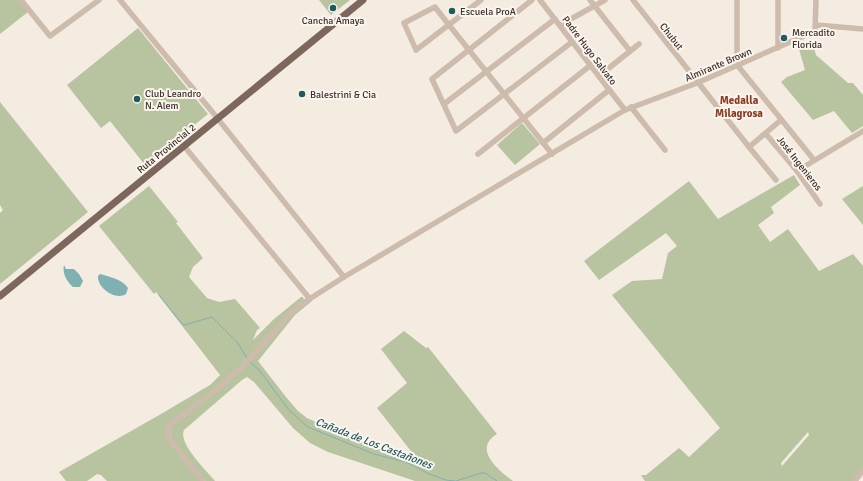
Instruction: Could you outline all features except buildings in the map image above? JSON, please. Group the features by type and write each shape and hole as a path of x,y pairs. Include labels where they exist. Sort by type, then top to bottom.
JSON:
{"main road":[{"name":"Ruta Provincial 2","path":"0,296 363,0"}],"street":[{"path":"23,1 50,36 100,0"},
{"path":"120,0 218,119 344,277"},
{"path":"480,0 449,25 416,50 404,23 434,7 449,25 486,71 552,154"},
{"path":"532,0 432,79 456,131 572,42"},
{"name":"Padre Hugo Salvato","path":"540,0 625,110"},
{"path":"590,0 630,51"},
{"path":"560,25 605,0"},
{"name":"Chubut","path":"633,0 776,180"},
{"path":"737,0 738,66 814,160"},
{"path":"778,0 778,48"},
{"path":"816,0 816,27 863,29"},
{"path":"444,104 555,19"},
{"name":"Almirante Brown","path":"203,481 170,440 168,433 170,424 217,389 243,366 291,313 344,277 625,110 738,66 810,34 816,27"},
{"path":"599,76 640,44"},
{"path":"478,154 590,66"},
{"path":"543,143 609,90"},
{"path":"631,107 666,150"},
{"path":"749,147 781,120"},
{"path":"797,171 863,132"},
{"name":"José Ingenieros","path":"766,134 797,171 820,204"},
{"path":"184,146 310,299"},
{"path":"855,481 863,470"}],"green space":[{"path":"0,0 19,0 28,12 0,34"},
{"name":"Cancha Amaya","path":"319,0 350,0 331,15"},
{"name":"Club Leandro N. Alem","path":"138,28 208,114 145,165 110,121 101,128 67,85"},
{"path":"813,44 816,55 848,83 853,83 863,95 863,126 852,133 834,111 813,120 781,82 787,77 805,70 799,49"},
{"path":"0,102 88,212 0,284 0,213 3,210 0,205"},
{"path":"522,123 540,144 515,165 497,145"},
{"path":"794,175 800,185 771,207 774,213 758,225 770,242 788,229 819,271 853,254 863,266 863,467 853,481 645,481 641,475 646,475 679,448 689,457 720,428 612,295 632,281 662,279 668,253 677,246 666,233 599,280 584,261 689,181 718,219","holes":["808,432 809,435 782,466 781,463"]},
{"path":"149,186 178,222 176,223 203,258 193,267 189,277 207,298 219,302 235,299 260,328 257,330 253,340 274,319 301,297 303,297 304,300 247,361 219,386 170,422 166,429 201,481 107,481 101,475 97,474 87,481 66,481 59,472 210,385 220,375 156,292 154,294 99,226"},
{"path":"863,186 863,225 842,199"},
{"path":"311,299 312,301 295,315 258,361 298,411 307,418 372,447 418,460 377,408 407,383 381,349 404,331 426,348 428,347 497,434 490,440 487,446 487,453 495,466 513,481 415,481 328,452 310,443 293,428 254,382 247,377 184,430 183,436 189,449 215,481 206,481 173,441 170,434 172,426 218,390 292,314"}],"water":[{"path":"64,265 66,269 74,269 79,274 83,281 80,287 73,287 69,283 64,274"},
{"path":"100,274 122,282 128,288 126,294 122,296 112,295 104,289 99,281 98,276"}],"waterway":[{"name":"Cañada de Los Castañones","path":"159,295 184,325 212,317 237,342 247,358"},
{"name":"Cañada de Los Castañones","path":"250,362 259,370 289,410 308,427 374,454 406,462 429,474 446,480 455,481"},
{"name":"Cañada de Los Castañones","path":"456,481 481,473 485,473 497,481"}],"place":[{"name":"Cancha Amaya","path":"333,8"},
{"name":"Escuela ProA","path":"452,11"},
{"name":"Mercadito Florida","path":"784,38"},
{"name":"Balestrini & Cia","path":"302,94"},
{"name":"Club Leandro N. Alem","path":"137,99"}],"district":[{"name":"Medalla Milagrosa","path":"739,106"}]}
